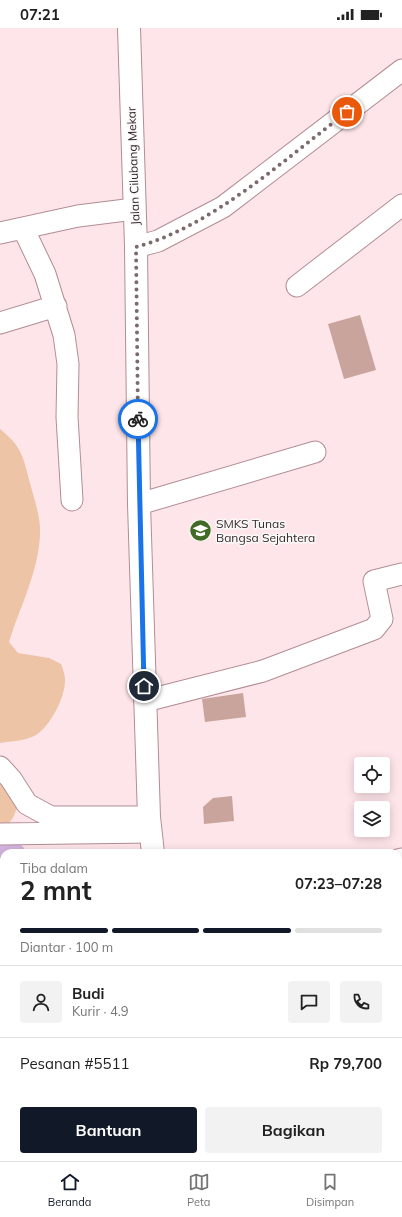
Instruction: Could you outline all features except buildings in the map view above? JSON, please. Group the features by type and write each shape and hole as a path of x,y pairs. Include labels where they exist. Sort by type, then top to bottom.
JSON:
{"street":[{"name":"Jalan Cilubang Mekar","path":"129,28 136,247 139,504 150,834"},
{"path":"136,247 158,241 223,207 400,77"},
{"path":"297,286 402,205"},
{"path":"0,233 78,216 134,209"},
{"path":"23,228 45,274 64,335 68,364 67,417 72,500"},
{"path":"0,323 56,306"},
{"path":"139,504 314,452"},
{"path":"145,701 263,671 374,629 382,620 374,581 402,574"},
{"path":"0,767 11,779 27,804 51,817 150,834"},
{"path":"0,834 150,834"}],"shaded area":[{"path":"0,429 13,441 21,453 37,508 40,528 39,548 33,575 9,642 18,653 49,658 61,664 64,672 65,686 60,702 52,718 41,731 36,735 27,738 0,743"},
{"path":"0,766 19,803 13,818 3,830 0,839"}],"way so far":[{"path":"138,419 136,247 158,241 223,207 347,112"}],"place":[{"name":"SMKS Tunas Bangsa Sejahtera","path":"200,530"}],"route":[{"path":"138,419 144,686"}]}
